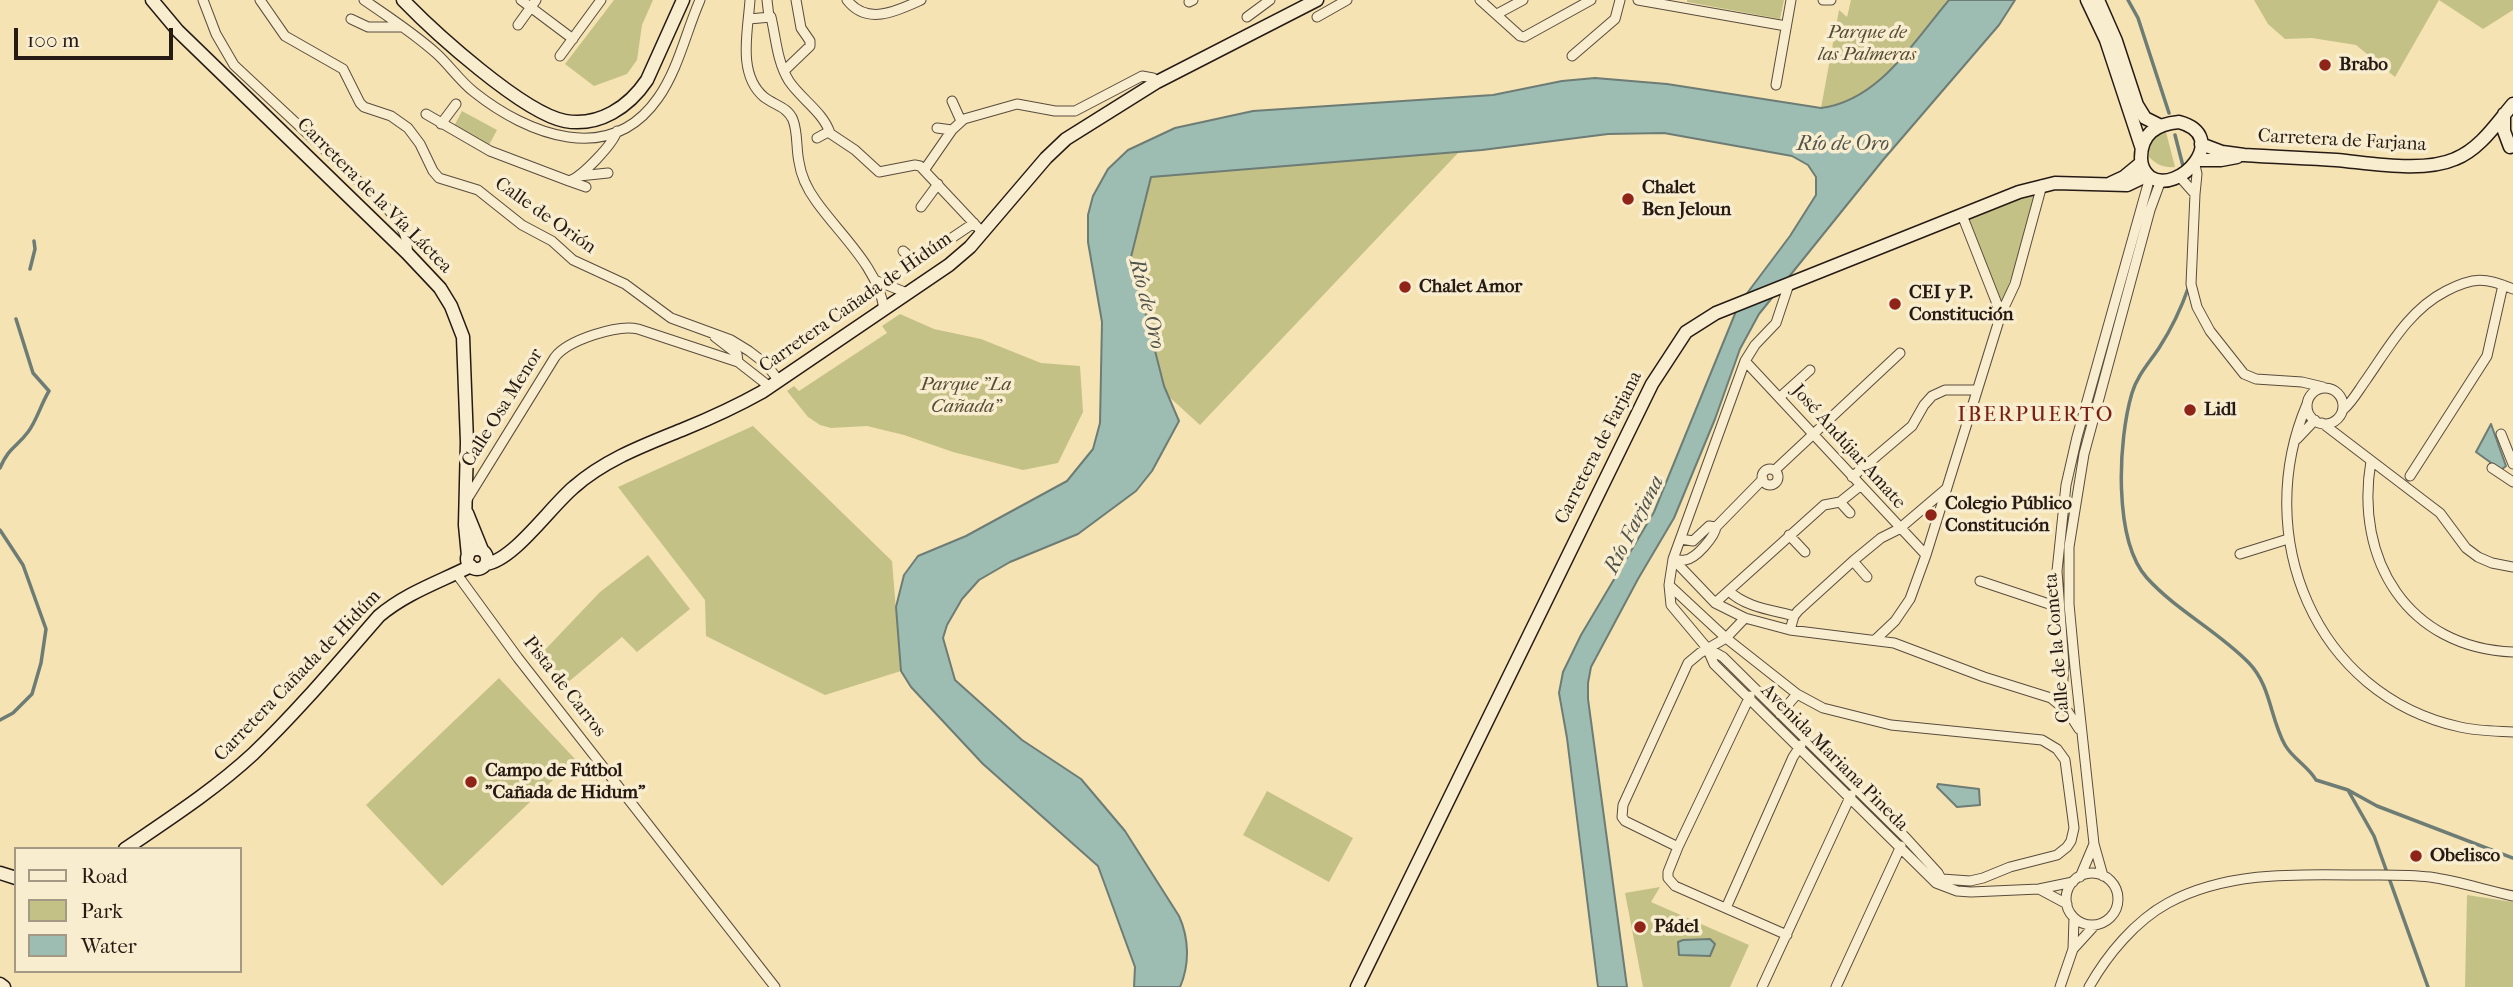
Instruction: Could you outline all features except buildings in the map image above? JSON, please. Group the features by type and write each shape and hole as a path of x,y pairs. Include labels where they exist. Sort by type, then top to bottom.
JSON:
{"street":[{"name":"Carretera de la Vía Láctea","path":"152,0 178,31 407,253 440,288 451,306 463,337 469,561"},
{"path":"202,0 216,34 234,65 387,208 404,232 408,242 407,253"},
{"name":"Calle de Orión","path":"260,0 285,36 343,69 364,107 391,116 408,128 421,144 439,178 478,190 515,220 552,241 579,264 625,284 678,321 731,340 750,351 766,364 775,384"},
{"path":"364,0 437,54 474,92 520,122 570,138 602,136 617,131 639,118 657,100 669,78 700,0"},
{"path":"403,0 463,55 519,98 552,117 578,122 616,112 639,92 683,0"},
{"path":"521,0 533,4 573,39"},
{"path":"560,56 601,0"},
{"path":"750,0 747,64 750,78 766,99 791,115 799,164 808,189 877,281 884,309"},
{"path":"767,0 784,71 799,94 823,120 830,133 855,150 879,172 915,165 925,169 979,228 922,258 911,258 904,251"},
{"path":"784,71 810,46 810,41 801,28 796,0"},
{"path":"847,0 863,12 884,15 921,0"},
{"path":"1247,18 1270,0"},
{"name":"Carretera Cañada de Hidúm","path":"128,847 213,788 253,753 391,606 456,573 469,561 480,568 484,556 495,563 572,488 622,455 730,409 775,384 949,264 979,228 1056,148 1157,82 1317,0"},
{"path":"1317,17 1347,0"},
{"path":"1480,0 1524,37 1591,0"},
{"path":"1497,15 1523,0"},
{"path":"1572,56 1615,19 1620,0"},
{"path":"1638,0 1682,4 1786,26"},
{"path":"1776,85 1791,0"},
{"path":"1823,0 1831,0"},
{"path":"2087,0 2106,40 2141,146 2141,163 2153,177 2179,176 2196,163"},
{"path":"2098,0 2116,41 2137,105 2146,118 2161,126"},
{"path":"518,25 533,4"},
{"path":"749,19 769,17"},
{"path":"675,18 689,24"},
{"path":"351,19 368,27 402,27"},
{"path":"925,169 952,130 961,121 975,115 1017,104 1055,111 1075,111 1142,76 1157,82"},
{"path":"952,101 961,121"},
{"path":"441,124 456,104"},
{"name":"Carretera de Farjana","path":"2201,145 2244,155 2421,165 2454,160 2482,141 2513,104"},
{"path":"426,114 490,152 586,187"},
{"path":"2504,114 2504,131 2511,148"},
{"path":"2141,146 2146,136 2161,126 2179,122 2187,124 2195,131 2201,145 2196,163 2191,284 2197,307 2210,331 2240,371 2256,379 2313,383 2338,392 2351,392 2362,386"},
{"path":"937,128 952,130"},
{"path":"569,181 579,176 613,141 617,131"},
{"path":"817,138 826,132 830,133"},
{"path":"2482,141 2511,148"},
{"name":"Carretera de Farjana","path":"2196,163 2244,155"},
{"path":"2104,185 2124,177 2141,163"},
{"path":"579,176 608,173"},
{"path":"2179,176 2195,194"},
{"name":"Carretera de Farjana","path":"1357,987 1652,384 1686,332 1728,309 2042,185 2066,183 2127,186 2153,177"},
{"name":"Calle de la Cometa","path":"2083,739 2076,724 2061,706 2064,665 2058,607 2059,544 2073,452 2153,177"},
{"name":"Calle de la Cometa","path":"2103,876 2094,845 2068,604 2068,572 2072,520 2084,454 2152,202 2153,177"},
{"path":"921,207 938,184"},
{"path":"1876,639 1903,611 1926,555 2001,314 2015,284 2042,185"},
{"path":"1962,215 2001,314"},
{"path":"2294,447 2302,432 2318,422 2335,421 2357,395 2410,318 2427,302 2470,280 2490,280 2513,289"},
{"path":"877,281 907,293"},
{"path":"2410,476 2487,356 2503,285"},
{"name":"Avenida Mariana Pineda","path":"1786,286 1776,323 1755,345 1745,361 1673,559 1669,597 1675,612 1707,648 1723,657 1906,838 1943,882 1957,891 1971,892 2039,889 2077,879"},
{"name":"Calle Osa Menor","path":"466,505 555,357 566,346 631,327 738,362 775,384"},
{"path":"711,333 739,356 738,362"},
{"path":"1673,559 1685,560 1693,556 1715,533 1716,527 1763,479 1768,484 1775,483 1778,477 1775,470 1900,354"},
{"name":"José Andújar Amate","path":"1745,361 1926,555"},
{"path":"1780,397 1810,370"},
{"path":"2291,382 2299,386 2308,402 2309,413 2318,422 2440,513 2466,548 2492,563 2513,567"},
{"path":"2323,387 2312,393 2308,402 2294,447 2287,489 2288,539 2297,578 2309,608 2324,635 2364,679 2395,700 2460,727 2513,732"},
{"path":"1852,477 1912,426 1931,396 1945,390 1977,390"},
{"path":"2338,392 2343,410"},
{"path":"2501,434 2513,464"},
{"path":"2371,461 2367,506 2371,536 2380,565 2397,594 2439,632 2474,647 2513,652"},
{"path":"2492,468 2513,482"},
{"path":"1715,603 1824,505 1840,502 1860,486"},
{"path":"1790,630 1794,616 1853,561 1881,538 1899,529 1947,487"},
{"path":"1840,502 1850,513"},
{"name":"Carretera de la Vía Láctea","path":"466,505 484,556"},
{"path":"1681,539 1693,541 1709,526 1716,527"},
{"path":"1789,535 1805,552"},
{"path":"2240,554 2288,539"},
{"path":"1673,559 1715,603 1745,618 1790,630 1894,643 2041,695 2061,706 2071,708 2079,703"},
{"path":"1853,561 1867,577"},
{"name":"Pista de Carros","path":"456,573 518,658 775,987"},
{"name":"Calle de la Cometa","path":"1980,581 2058,607"},
{"path":"1669,585 1726,638 1809,702 1838,713 1891,725 2042,740 2062,754 2065,760 2073,835 2067,847 2057,855 2010,867 1983,878 1943,882"},
{"path":"1729,591 1749,604 1794,616"},
{"path":"1678,847 1628,824 1622,817 1623,805 1688,663 1726,638 1745,618"},
{"name":"Avenida Mariana Pineda","path":"1707,648 1711,661 1849,798 1934,881 1943,882"},
{"path":"1755,688 1678,847 1668,878 1675,886 1787,935"},
{"path":"1780,714 1797,694"},
{"path":"1726,908 1805,740"},
{"path":"1762,987 1855,789"},
{"path":"1836,987 1906,838"},
{"name":"Calle de la Cometa","path":"2077,879 2094,845"},
{"path":"2060,987 2073,950 2074,918 2067,904 2069,888 2077,879 2091,874 2103,876 2116,890 2118,904 2112,916 2095,925 2073,950"},
{"path":"2089,987 2113,952 2147,917 2167,903 2198,889 2271,876 2397,875 2432,877 2513,895"},
{"path":"2039,889 2067,904"},
{"path":"2074,918 2084,924 2095,925"}],"green space":[{"path":"614,0 653,0 642,25 637,60 627,74 594,86 565,64"},
{"path":"1687,0 1784,0 1780,19"},
{"name":"Parque de las Palmeras","path":"1851,0 1949,0 1894,67 1878,82 1842,103 1821,108 1839,10 1847,17"},
{"path":"2254,0 2439,0 2395,77 2356,45 2312,38 2285,39 2268,24"},
{"path":"2439,0 2513,0 2513,10 2483,29"},
{"path":"462,111 497,130 488,147 453,128"},
{"path":"2165,128 2175,167 2161,165 2149,157 2152,140"},
{"path":"1459,152 1200,425 1166,394 1131,257 1151,176"},
{"path":"2042,187 2002,304 1968,217"},
{"name":"Parque \"La Cañada\"","path":"900,314 934,329 981,339 1041,363 1080,366 1083,412 1058,463 1023,470 953,452 904,435 867,426 831,428 808,417 787,391 794,386 799,391 887,333 882,326"},
{"path":"753,426 892,561 901,671 825,695 706,636 705,600 618,487"},
{"path":"648,555 690,609 637,652 622,637 566,684 541,654 600,592"},
{"name":"Campo de Fútbol \"Cañada de Hidum\"","path":"499,678 575,759 442,886 366,805"},
{"path":"1267,791 1353,838 1329,882 1243,835"},
{"path":"1660,887 1651,902 1749,945 1730,987 1643,987 1625,893"},
{"path":"2467,895 2513,902 2513,987 2465,987"}],"water":[{"name":"Río de Oro","path":"1949,0 2015,0 1999,25 1883,160 1759,314 1740,349 1715,419 1674,518 1591,667 1588,699 1627,987 1598,987 1559,693 1563,672 1581,635 1654,512 1739,304 1790,236 1816,195 1816,177 1808,165 1792,156 1664,133 1608,134 1482,150 1151,177 1131,257 1164,386 1179,421 1152,471 1136,491 1078,534 1010,562 979,580 962,599 943,638 955,680 1022,740 1081,779 1125,831 1179,916 1187,951 1180,987 1134,987 1135,967 1098,866 983,764 911,687 901,671 896,607 904,575 918,556 966,536 1067,481 1093,449 1100,423 1102,322 1088,242 1088,215 1093,196 1108,169 1128,150 1175,128 1253,111 1493,95 1562,81 1595,78 1667,84 1821,108 1842,103 1878,82 1894,67"},
{"path":"2491,424 2506,466 2501,470 2476,452"},
{"path":"1938,784 1979,789 1980,805 1957,807 1937,787"},
{"path":"1710,939 1715,944 1710,956 1679,955 1678,942"}],"waterway":[{"path":"2128,0 2138,18 2169,113"},
{"path":"2175,135 2183,166"},
{"path":"30,269 35,249 34,241"},
{"path":"2189,286 2168,333 2137,381 2127,413 2122,489 2128,540 2136,561 2159,590 2249,663 2262,682 2285,745 2316,780 2348,790 2377,806 2513,858"},
{"path":"0,468 31,427 49,391 33,373 16,319"},
{"path":"0,530 23,565 46,629 41,663 32,694 13,713 0,720"},
{"path":"2349,792 2374,836 2428,987"}],"place":[{"name":"Brabo","path":"2325,65"},
{"name":"Chalet Ben Jeloun","path":"1628,199"},
{"name":"Chalet Amor","path":"1405,287"},
{"name":"CEI y P. Constitución","path":"1895,304"},
{"name":"Lidl","path":"2190,410"},
{"name":"Colegio Público Constitución","path":"1931,515"},
{"name":"Campo de Fútbol \"Cañada de Hidum\"","path":"471,782"},
{"name":"Obelisco","path":"2416,856"},
{"name":"Pádel","path":"1640,927"}],"district":[{"name":"IBERPUERTO","path":"2036,416"}],"water label":[{"name":"Río Farjana","path":"1635,525"}]}
